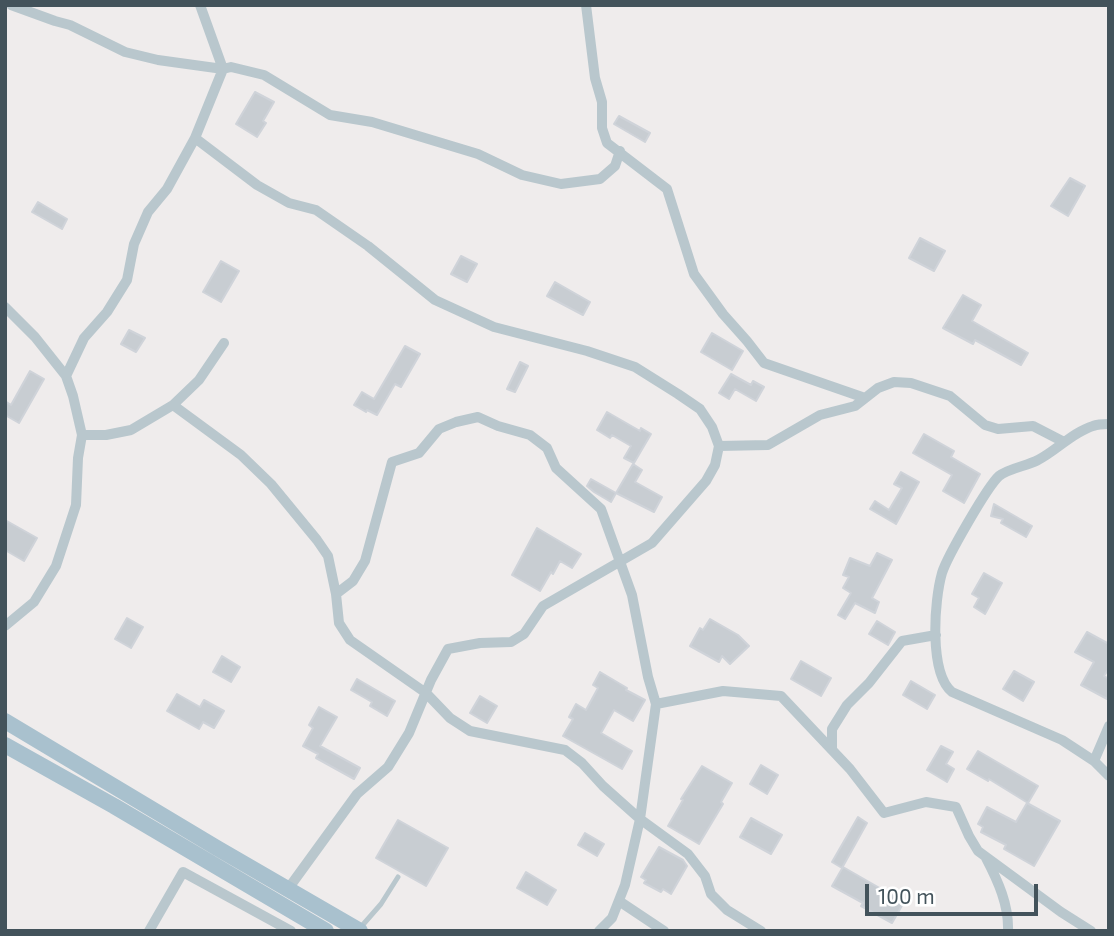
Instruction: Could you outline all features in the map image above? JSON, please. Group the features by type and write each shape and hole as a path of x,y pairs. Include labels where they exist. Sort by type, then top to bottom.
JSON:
{"main road":[{"path":"5,721 359,931"},
{"path":"5,745 327,931"}],"street":[{"path":"11,5 70,25 125,52 158,60 223,69 231,67 264,75 330,115 372,122 478,154 522,175 561,184 600,179 615,166 620,152"},
{"path":"66,376 84,338 107,312 127,280 134,244 148,212 167,189 195,138 223,69 200,5"},
{"path":"586,5 595,78 602,102 602,128 607,143 667,189 694,274 764,363 865,398"},
{"path":"195,138 257,186 289,203 316,211 368,246 435,300 494,327 587,351 635,367 700,409 712,427 719,446 715,465 706,481 652,543 543,606 524,634 511,642 480,643 447,649 409,733 388,767 357,794 288,889"},
{"path":"5,307 35,337 66,376 82,435 78,457 76,505 56,566 34,602 5,626"},
{"path":"82,435 106,435 131,430 173,405 199,380 224,343"},
{"path":"719,446 768,445 820,415 855,406 878,388 894,382 911,383 950,396 985,425 998,429 1033,426 1064,442"},
{"path":"173,405 241,455 271,484 328,556 339,623 349,640 426,693 450,718 470,732 565,750 640,819 688,854 705,876 711,894 727,909 761,931"},
{"path":"336,594 353,580 365,561 392,462 419,453 439,429 456,422 478,417 530,435 547,448 556,468 601,509 632,595 656,704 640,819 625,885 612,918 599,931"},
{"path":"1109,424 1092,426 1039,460 999,476 983,498 942,572 936,635 940,674 952,692 1062,740 1094,761 1109,776"},
{"path":"832,750 832,729 847,705 869,683 902,641 936,635"},
{"path":"656,704 723,691 781,696 850,769 884,813 926,802 956,807 978,851 1091,931"},
{"path":"1094,761 1109,726"},
{"path":"985,856 1000,885 1008,931"},
{"path":"149,931 183,872 291,931"},
{"path":"619,901 664,931"}],"lane":[{"path":"359,931 382,904 398,877"}],"building":[{"path":"255,92 274,102 257,137 236,124"},
{"path":"619,116 650,133 645,142 614,124"},
{"path":"1070,178 1085,186 1068,216 1051,206"},
{"path":"38,202 67,219 62,229 32,212"},
{"path":"920,238 945,251 934,271 909,258"},
{"path":"461,256 477,264 467,282 451,274"},
{"path":"221,261 239,271 221,302 203,292"},
{"path":"555,282 590,302 583,315 547,296"},
{"path":"963,295 981,305 972,321 1028,353 1021,365 975,340 973,344 943,328"},
{"path":"129,330 145,338 136,352 121,344"},
{"path":"712,333 743,351 732,370 701,352"},
{"path":"405,346 420,354 401,387 395,384 377,415 354,405 362,392 374,399"},
{"path":"520,362 528,366 515,392 507,389"},
{"path":"30,371 44,379 19,423 5,415 5,401 11,405"},
{"path":"731,374 751,385 753,381 764,387 756,401 735,389 729,399 719,393"},
{"path":"607,412 640,431 641,428 651,434 634,463 624,458 631,446 597,430"},
{"path":"924,434 954,451 951,457 980,474 964,503 943,491 952,475 913,453"},
{"path":"633,464 642,470 635,482 662,497 654,512 616,493"},
{"path":"901,472 919,482 896,524 870,509 875,501 889,510 902,488 894,484"},
{"path":"591,479 616,493 611,502 587,486"},
{"path":"994,504 1032,526 1026,537 1001,523 1003,519 991,516"},
{"path":"5,520 37,538 24,561 5,550"},
{"path":"537,528 581,554 572,568 560,561 540,591 512,575"},
{"path":"877,553 892,560 872,598 879,602 875,613 855,603 845,619 838,615 851,593 843,588 849,577 843,575 850,558 870,566"},
{"path":"984,573 1002,583 985,614 974,607 979,598 972,594"},
{"path":"127,618 143,627 131,648 115,639"},
{"path":"710,619 738,635 749,646 730,664 722,656 719,662 690,646 700,628 703,630"},
{"path":"877,621 895,632 888,645 869,634"},
{"path":"1087,632 1109,644 1109,668 1104,676 1109,679 1109,700 1081,685 1094,662 1075,652"},
{"path":"222,656 240,667 231,682 213,672"},
{"path":"801,661 831,678 821,696 791,679"},
{"path":"1014,671 1034,682 1023,701 1003,689"},
{"path":"600,672 645,700 633,721 614,710 601,733 632,751 622,769 563,736 573,719 569,717 576,704 586,710 598,688 593,685"},
{"path":"357,679 395,701 387,716 370,706 372,702 351,690"},
{"path":"911,681 935,695 927,709 903,695"},
{"path":"177,694 200,707 204,700 224,711 214,728 203,722 199,729 167,711"},
{"path":"480,696 497,706 487,723 470,713"},
{"path":"319,707 337,717 320,746 360,768 354,779 316,758 318,754 303,746 313,728 309,725"},
{"path":"941,746 953,752 946,764 954,769 947,782 927,770"},
{"path":"978,751 1038,786 1028,803 967,769"},
{"path":"761,765 778,775 767,794 750,784"},
{"path":"702,766 732,783 699,844 668,826"},
{"path":"1027,803 1060,821 1034,866 1004,849 1006,845 981,832 983,827 978,824 987,807 1016,822"},
{"path":"858,817 867,823 842,868 832,862"},
{"path":"751,818 782,835 771,854 740,837"},
{"path":"398,820 448,848 426,886 376,858"},
{"path":"585,833 604,844 597,856 578,845"},
{"path":"659,847 683,860 687,866 671,894 644,883 646,880 641,877"},
{"path":"843,867 904,902 892,923 832,886"},
{"path":"526,872 556,890 547,905 517,888"}]}
